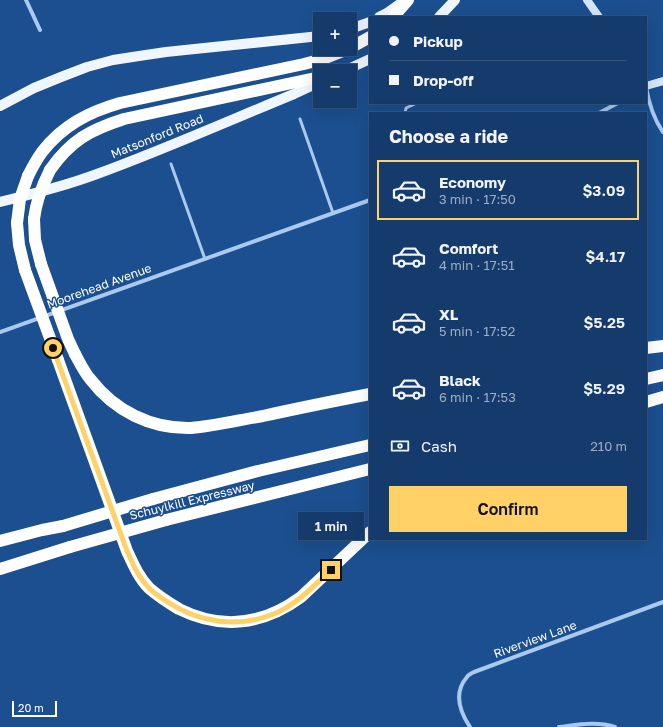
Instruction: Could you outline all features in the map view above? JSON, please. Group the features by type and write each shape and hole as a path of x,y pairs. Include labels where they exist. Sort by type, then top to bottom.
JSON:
{"highway":[{"path":"394,16 408,0"},
{"path":"357,44 369,38"},
{"path":"331,56 304,64 120,104 95,111 78,121 60,133 42,153 28,176 20,199 18,211 18,245 25,270 133,565 148,587 160,597 173,606 202,618 233,622 249,621 263,617 276,613 290,606 301,598 369,533"},
{"path":"313,78 124,119 91,132 71,146 57,160 50,170 39,193 36,206 34,219 35,240 41,264 68,339 82,368 90,380 110,401 135,417 162,425 190,428 220,424 369,394"},
{"path":"647,348 663,346"},
{"path":"647,379 663,375"},
{"path":"647,401 663,396"},
{"name":"Schuylkill Expressway","path":"0,541 63,526 258,471 369,445"},
{"name":"Schuylkill Expressway","path":"0,569 70,547 166,520 369,469"},
{"path":"0,535 42,530"}],"main road":[{"path":"381,16 404,0"},
{"path":"441,16 455,0"},
{"path":"587,0 598,16"},
{"path":"357,27 369,22"},
{"path":"0,106 61,76 113,60 160,53 313,37"},
{"path":"357,65 369,59"},
{"path":"647,86 663,81"},
{"name":"Matsonford Road","path":"0,202 58,187 125,164 313,85"}],"street":[{"path":"26,0 40,30"},
{"path":"647,91 650,107 658,125 663,132"},
{"path":"601,112 616,104"},
{"name":"Moorehead Avenue","path":"0,332 369,200"},
{"name":"Riverview Lane","path":"470,727 461,710 459,698 460,689 467,677 474,672 663,602"},
{"path":"559,727 587,723 603,724 615,727"}],"lane":[{"path":"405,112 406,108 415,104"},
{"path":"300,119 333,213"},
{"path":"171,164 205,259"}],"route":[{"path":"53,348 133,565 148,587 160,597 173,606 202,618 233,622 249,621 276,613 290,606 301,598 331,570"}]}
